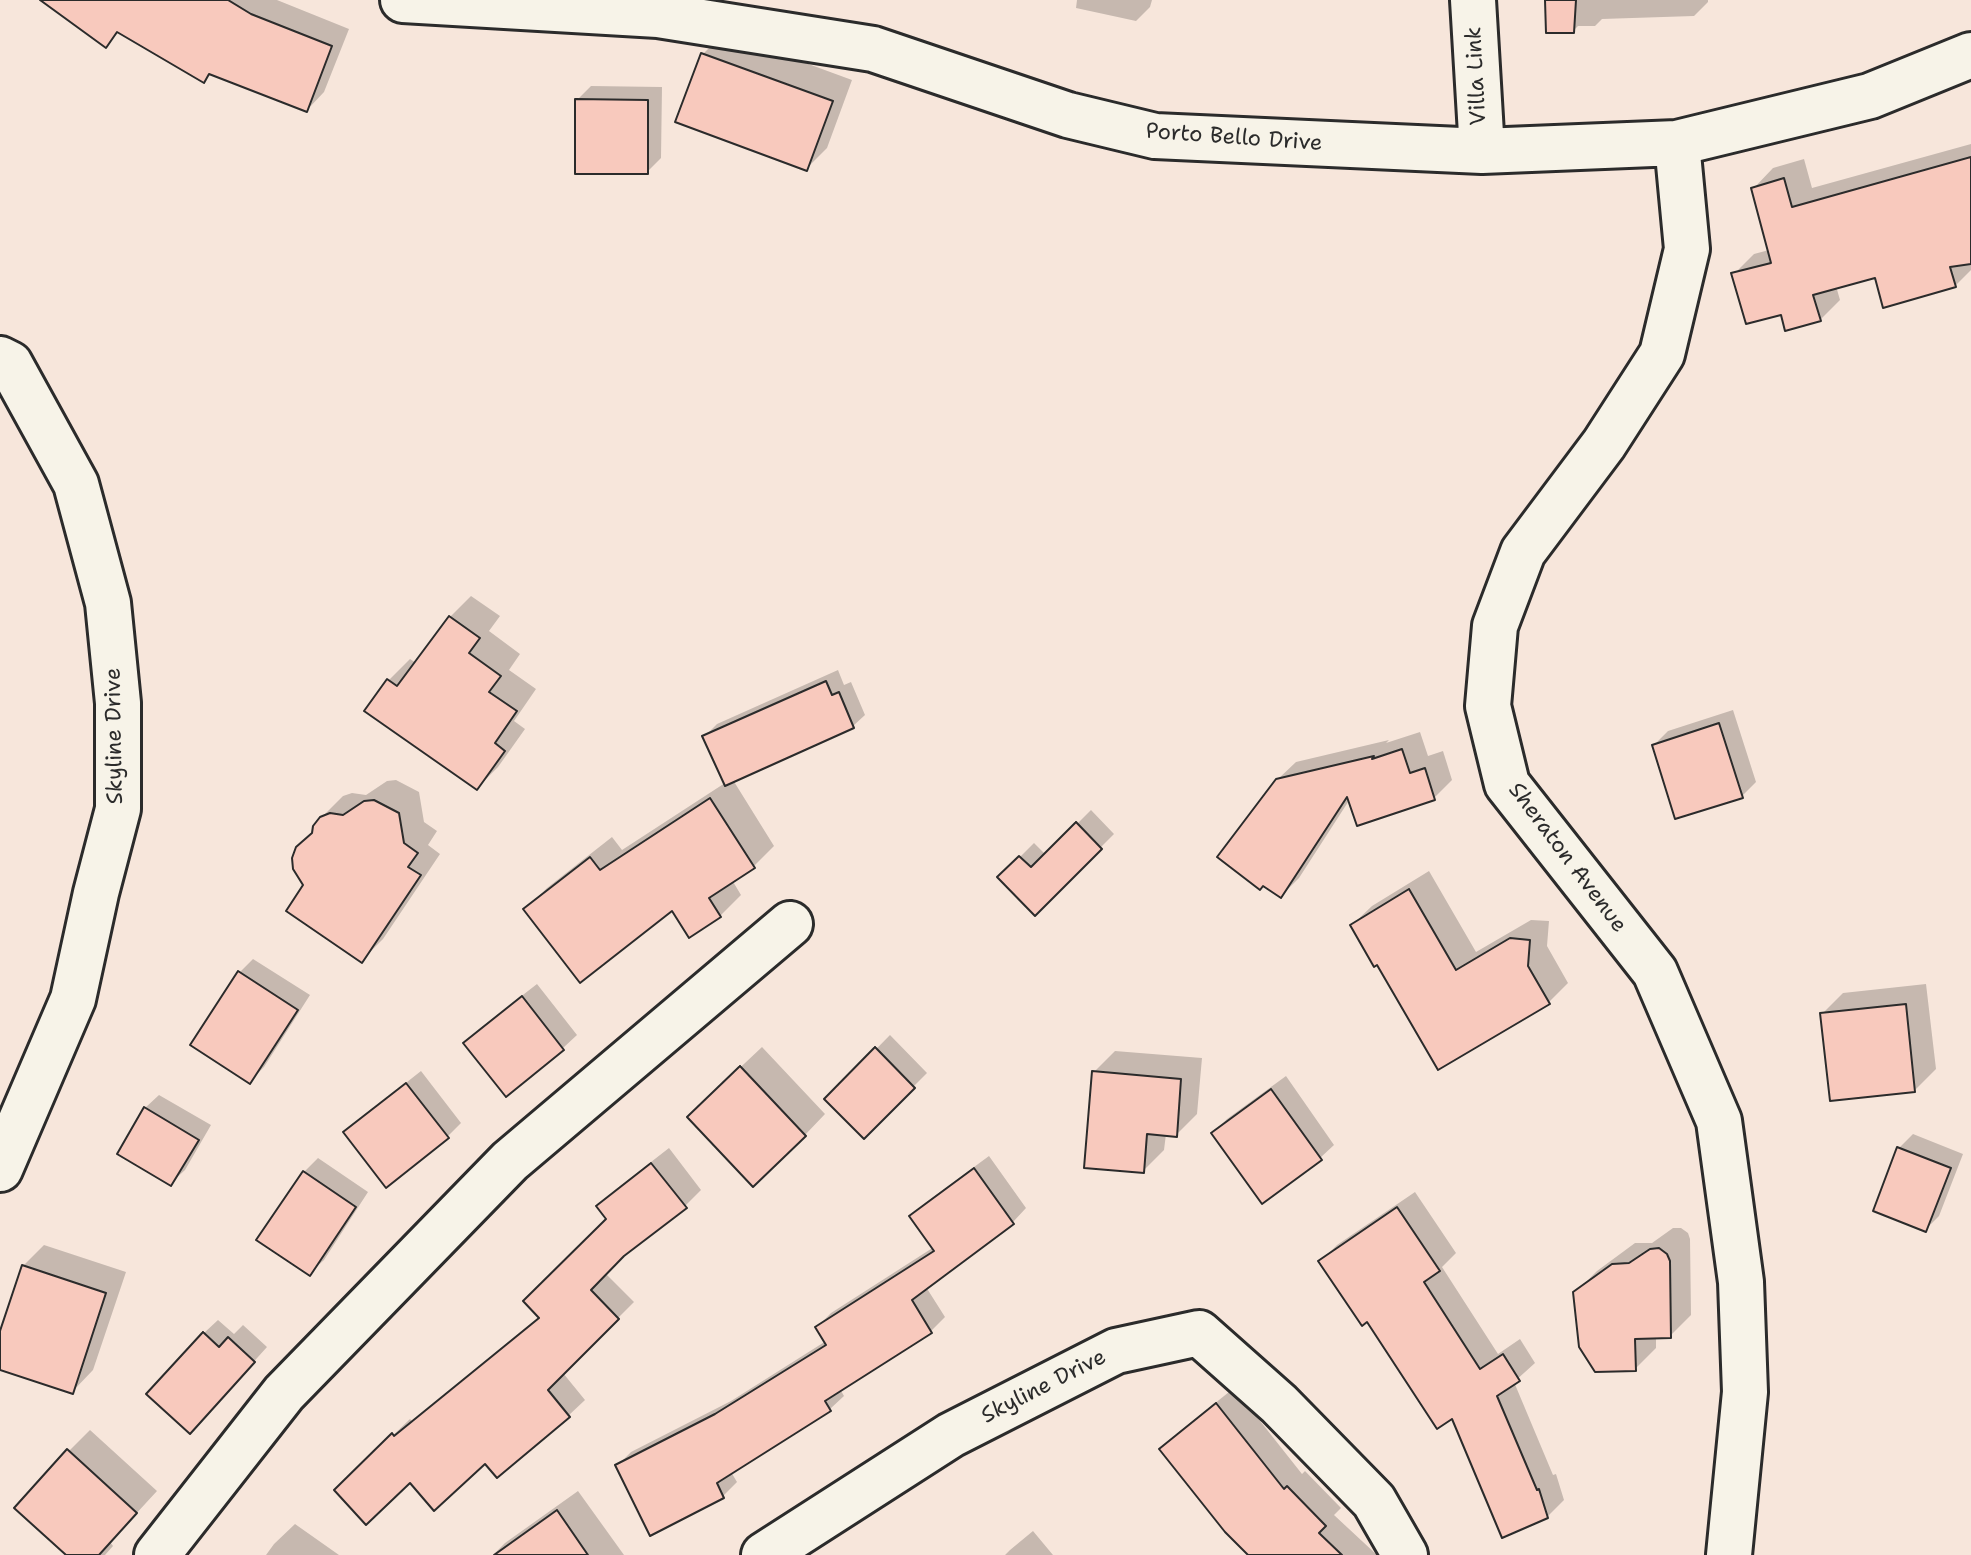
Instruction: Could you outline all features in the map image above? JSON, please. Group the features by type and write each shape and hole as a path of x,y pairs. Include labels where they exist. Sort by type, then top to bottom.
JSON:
{"street":[{"name":"Porto Bello Drive","path":"403,0 658,15 873,49 1068,115 1155,136 1482,151 1677,143 1870,96 1971,55"},
{"name":"Villa Link","path":"1473,0 1482,151"},
{"name":"Sheraton Avenue","path":"1677,143 1687,249 1662,354 1604,444 1523,552 1495,626 1488,706 1507,784 1655,972 1719,1121 1741,1282 1745,1392 1729,1555"},
{"name":"Skyline Drive","path":"0,359 10,364 76,484 108,603 118,703 118,809 73,999 0,1169"},
{"path":"157,1555 284,1393 510,1161 790,924"},
{"name":"Skyline Drive","path":"764,1555 951,1435 1116,1351 1199,1333 1279,1404 1374,1501 1405,1555"}],"building":[{"path":"40,0 228,0 251,14 332,46 307,112 209,74 204,83 117,32 106,48"},
{"path":"1545,0 1576,0 1574,33 1546,33"},
{"path":"701,53 833,101 807,171 675,122"},
{"path":"575,99 648,100 648,174 575,174"},
{"path":"1971,157 1971,264 1950,267 1956,287 1883,308 1875,278 1813,295 1821,321 1785,331 1781,315 1746,324 1731,273 1771,263 1751,188 1784,178 1792,207"},
{"path":"449,616 480,638 469,653 501,676 489,692 517,711 495,743 505,751 477,790 364,711 387,679 397,686"},
{"path":"826,681 832,695 839,692 854,728 725,786 702,736"},
{"path":"1719,723 1743,798 1675,819 1652,745"},
{"path":"1402,749 1410,773 1425,768 1435,800 1357,826 1347,797 1281,898 1263,886 1260,890 1217,857 1276,779 1374,756 1372,759"},
{"path":"710,798 755,868 709,898 721,917 689,938 672,911 580,983 523,909 590,857 600,870"},
{"path":"374,800 399,813 404,843 418,853 408,867 421,875 362,963 286,911 303,885 293,869 292,858 296,847 312,833 320,817 330,813 343,815 364,801"},
{"path":"1076,822 1102,849 1035,916 997,877 1019,856 1031,867"},
{"path":"1409,889 1456,970 1510,938 1530,940 1528,966 1550,1004 1438,1070 1350,925"},
{"path":"238,971 298,1010 250,1084 190,1045"},
{"path":"522,996 564,1050 506,1097 463,1043"},
{"path":"1906,1004 1915,1092 1830,1101 1820,1013"},
{"path":"875,1047 915,1088 864,1139 824,1099"},
{"path":"740,1066 806,1136 753,1187 687,1117"},
{"path":"1092,1071 1181,1079 1177,1137 1147,1134 1144,1173 1084,1168"},
{"path":"406,1083 449,1138 386,1188 343,1132"},
{"path":"1271,1089 1322,1160 1262,1204 1211,1133"},
{"path":"144,1107 199,1140 171,1186 117,1154"},
{"path":"1897,1147 1951,1168 1926,1232 1873,1211"},
{"path":"651,1163 687,1208 624,1256 591,1290 619,1319 548,1390 570,1417 497,1478 485,1464 434,1511 410,1483 366,1525 334,1490 392,1433 394,1436 539,1318 523,1301 606,1219 596,1206"},
{"path":"974,1168 1014,1224 912,1300 932,1333 825,1401 831,1411 717,1483 724,1498 650,1536 615,1465 715,1414 826,1345 815,1327 934,1251 909,1216"},
{"path":"303,1171 356,1207 310,1276 256,1240"},
{"path":"1397,1207 1440,1271 1424,1282 1480,1369 1503,1354 1520,1381 1497,1396 1539,1489 1548,1518 1502,1538 1452,1419 1437,1429 1367,1322 1362,1326 1318,1261"},
{"path":"1659,1248 1670,1261 1671,1338 1635,1339 1636,1371 1595,1372 1579,1347 1573,1292 1612,1264 1629,1263 1650,1249"},
{"path":"22,1265 106,1293 73,1394 0,1370 0,1331"},
{"path":"203,1332 219,1347 228,1337 255,1362 190,1434 146,1394"},
{"path":"1216,1403 1284,1489 1287,1486 1326,1526 1319,1533 1342,1555 1248,1555 1225,1532 1159,1449"},
{"path":"67,1449 137,1513 99,1555 66,1555 14,1508"},
{"path":"557,1510 588,1555 494,1555"}]}
